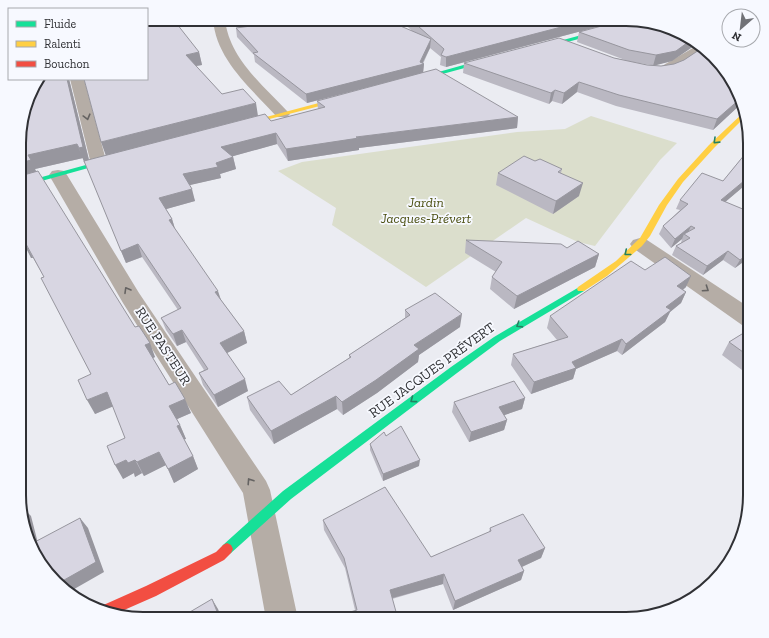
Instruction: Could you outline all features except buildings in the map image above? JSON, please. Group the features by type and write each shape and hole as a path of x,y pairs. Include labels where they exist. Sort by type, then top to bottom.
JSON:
{"street":[{"path":"220,26 221,40 228,53 282,114"},
{"path":"528,50 614,28"},
{"path":"559,42 581,50"},
{"path":"639,68 653,71 665,70 698,51"},
{"path":"404,82 505,56"},
{"path":"77,80 99,164"},
{"path":"228,128 358,94"},
{"name":"RUE JACQUES PRÉVERT","path":"113,608 151,591 220,556 287,495 454,370 497,339 594,281 640,244 663,205 696,163 713,143 740,118"},
{"path":"26,183 124,157"},
{"name":"RUE PASTEUR","path":"58,175 131,298 256,490 281,612"},
{"path":"640,244 743,314"}],"green space":[{"name":"Jardin Jacques-Prévert","path":"591,116 677,143 660,160 595,246 578,242 526,218 426,287 332,225 336,208 278,171 302,162 517,132 565,129"}],"traffic: fast":[{"path":"537,48 607,30"},
{"path":"413,80 492,59"},
{"path":"26,183 115,159"},
{"path":"227,549 287,495 454,370 497,339 581,289"}],"traffic: slow":[{"path":"239,125 345,98"},
{"path":"581,289 619,263 643,240 663,205 681,180 711,146 740,118"}],"traffic: jam":[{"path":"113,608 151,591 220,556 227,549"}]}
